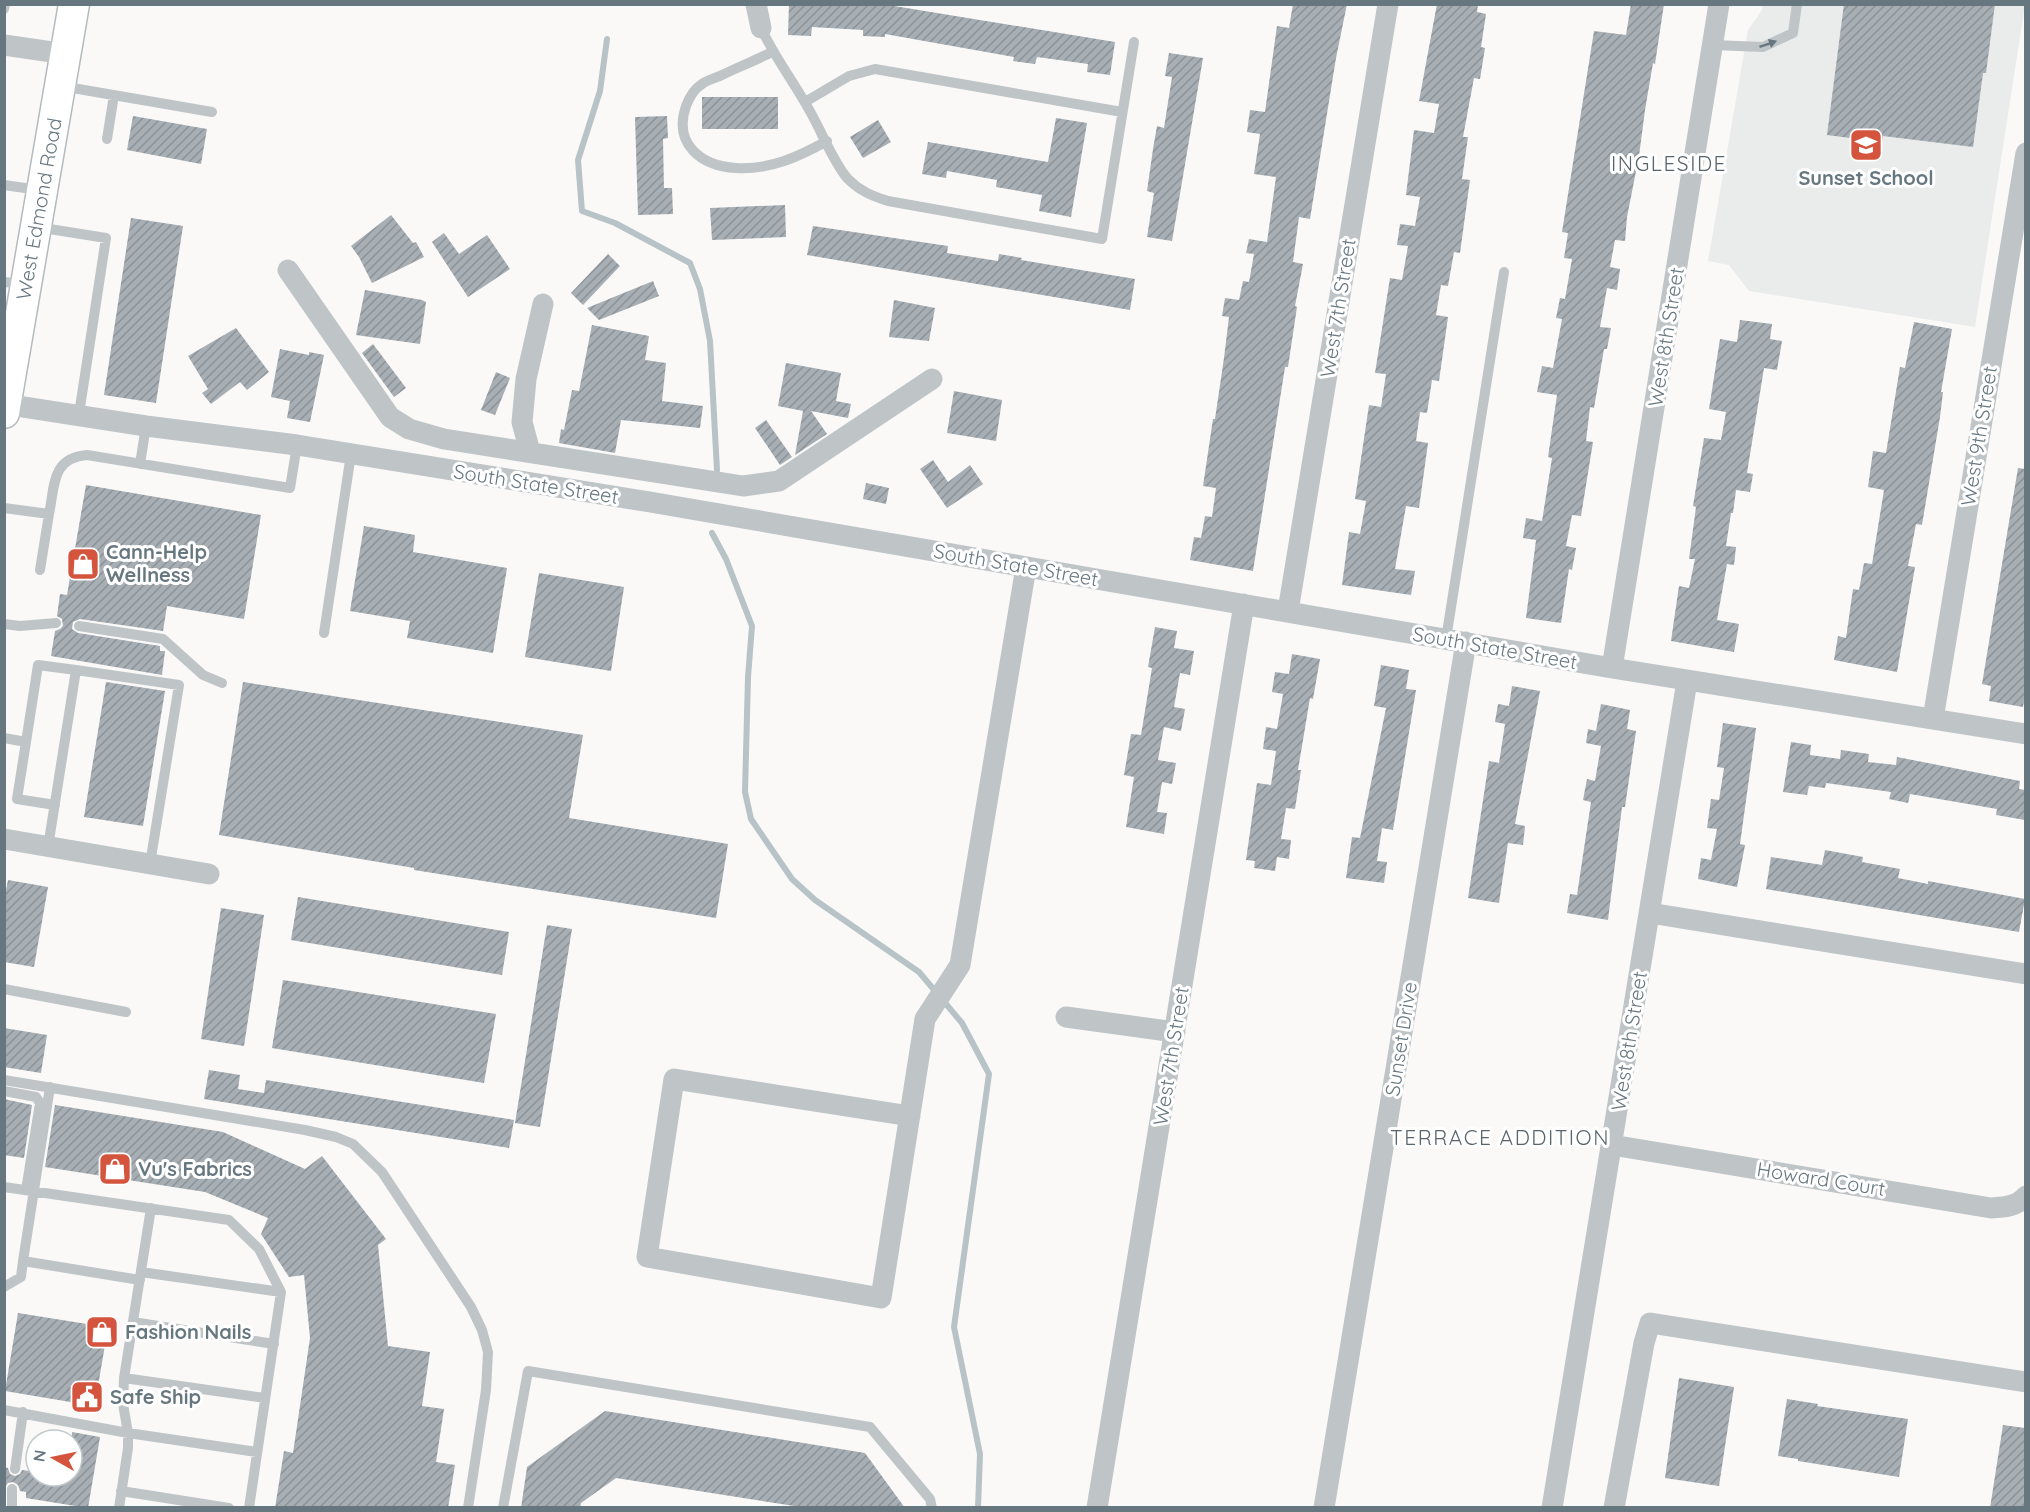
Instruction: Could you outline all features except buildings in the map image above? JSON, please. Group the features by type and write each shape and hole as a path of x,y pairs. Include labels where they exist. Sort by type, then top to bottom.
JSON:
{"main road":[{"name":"West Edmond Road","path":"5,407 15,283 36,227 74,4"}],"street":[{"path":"756,4 761,28"},
{"name":"West 7th Street","path":"1288,611 1388,4"},
{"name":"West 8th Street","path":"1612,668 1719,4"},
{"path":"4,45 66,54"},
{"name":"West 9th Street","path":"1933,718 2025,153"},
{"path":"288,270 390,417 409,429 444,439 743,486 779,481 932,379"},
{"path":"530,452 522,422 526,379 543,304"},
{"name":"South State Street","path":"5,407 78,414 146,426 297,445 650,502 1688,681 2025,734"},
{"path":"650,502 651,472"},
{"path":"910,1116 674,1079 647,1257 881,1298 910,1116 925,1019 960,965 1026,567"},
{"name":"West 7th Street","path":"1097,1508 1244,604"},
{"name":"Sunset Drive","path":"1324,1508 1456,641"},
{"name":"West 8th Street","path":"1552,1508 1688,681"},
{"path":"4,839 209,874"},
{"path":"1650,913 2025,974"},
{"path":"1066,1017 1175,1032"},
{"name":"Howard Court","path":"1612,1145 1991,1208 2020,1203 2025,1196"},
{"path":"1614,1508 1644,1343 1650,1323 2025,1382"}],"lane":[{"path":"1713,45 1763,47 1783,38 1793,33 1797,4"},
{"path":"761,28 772,52 805,102 846,177 864,193 888,201 1102,239 1134,42"},
{"path":"772,52 701,85 689,98 682,118 684,136 695,154 711,164 737,168 777,164 796,158 827,141"},
{"path":"805,102 849,76 875,69 1122,112"},
{"path":"61,86 212,112"},
{"path":"107,139 114,95"},
{"path":"4,186 42,191"},
{"path":"36,227 106,238 78,414"},
{"path":"1456,641 1504,272"},
{"path":"140,464 146,426"},
{"path":"40,570 57,475 62,464 73,456 87,455 290,488 297,445"},
{"path":"324,633 351,454"},
{"path":"4,508 49,514"},
{"path":"4,624 20,626 56,623"},
{"path":"79,626 164,639 202,675 222,683"},
{"path":"55,805 16,800 38,665 179,685 150,864"},
{"path":"48,847 76,670"},
{"path":"4,738 26,742"},
{"path":"4,989 126,1012"},
{"path":"4,1080 336,1137 353,1144 382,1172 471,1307 482,1330 488,1352 486,1390 468,1508"},
{"path":"30,1191 50,1087"},
{"path":"4,1092 36,1097 40,1103 21,1277 4,1287"},
{"path":"4,1187 229,1220 259,1249 281,1292 249,1508"},
{"path":"119,1508 128,1433 123,1404 124,1378 151,1208"},
{"path":"23,1261 281,1292"},
{"path":"133,1322 274,1344"},
{"path":"503,1508 528,1371 870,1427 930,1499 932,1508"},
{"path":"124,1378 265,1398"},
{"path":"4,1410 128,1433 258,1452"},
{"path":"15,1469 23,1412"},
{"path":"12,1489 12,1508"},
{"path":"122,1491 229,1508"}],"shaded area":[{"name":"Sunset School","path":"1763,5 2025,5 1975,327 1749,291 1729,265 1708,261 1748,30"}],"waterway":[{"path":"607,39 600,91 578,160 582,211 615,223 690,263 700,289 710,341 717,470"},
{"path":"712,533 726,559 752,626 748,677 745,792 751,819 792,879 815,900 919,972 962,1023 989,1074 954,1327 980,1454 978,1508"}],"place":[{"name":"Sunset School","path":"1866,145"},
{"name":"Cann-Help Wellness","path":"83,564"},
{"name":"Vu's Fabrics","path":"115,1169"},
{"name":"Fashion Nails","path":"102,1332"},
{"name":"Safe Ship","path":"87,1397"}],"district":[{"name":"INGLESIDE","path":"1669,164"},
{"name":"TERRACE ADDITION","path":"1500,1138"}]}
